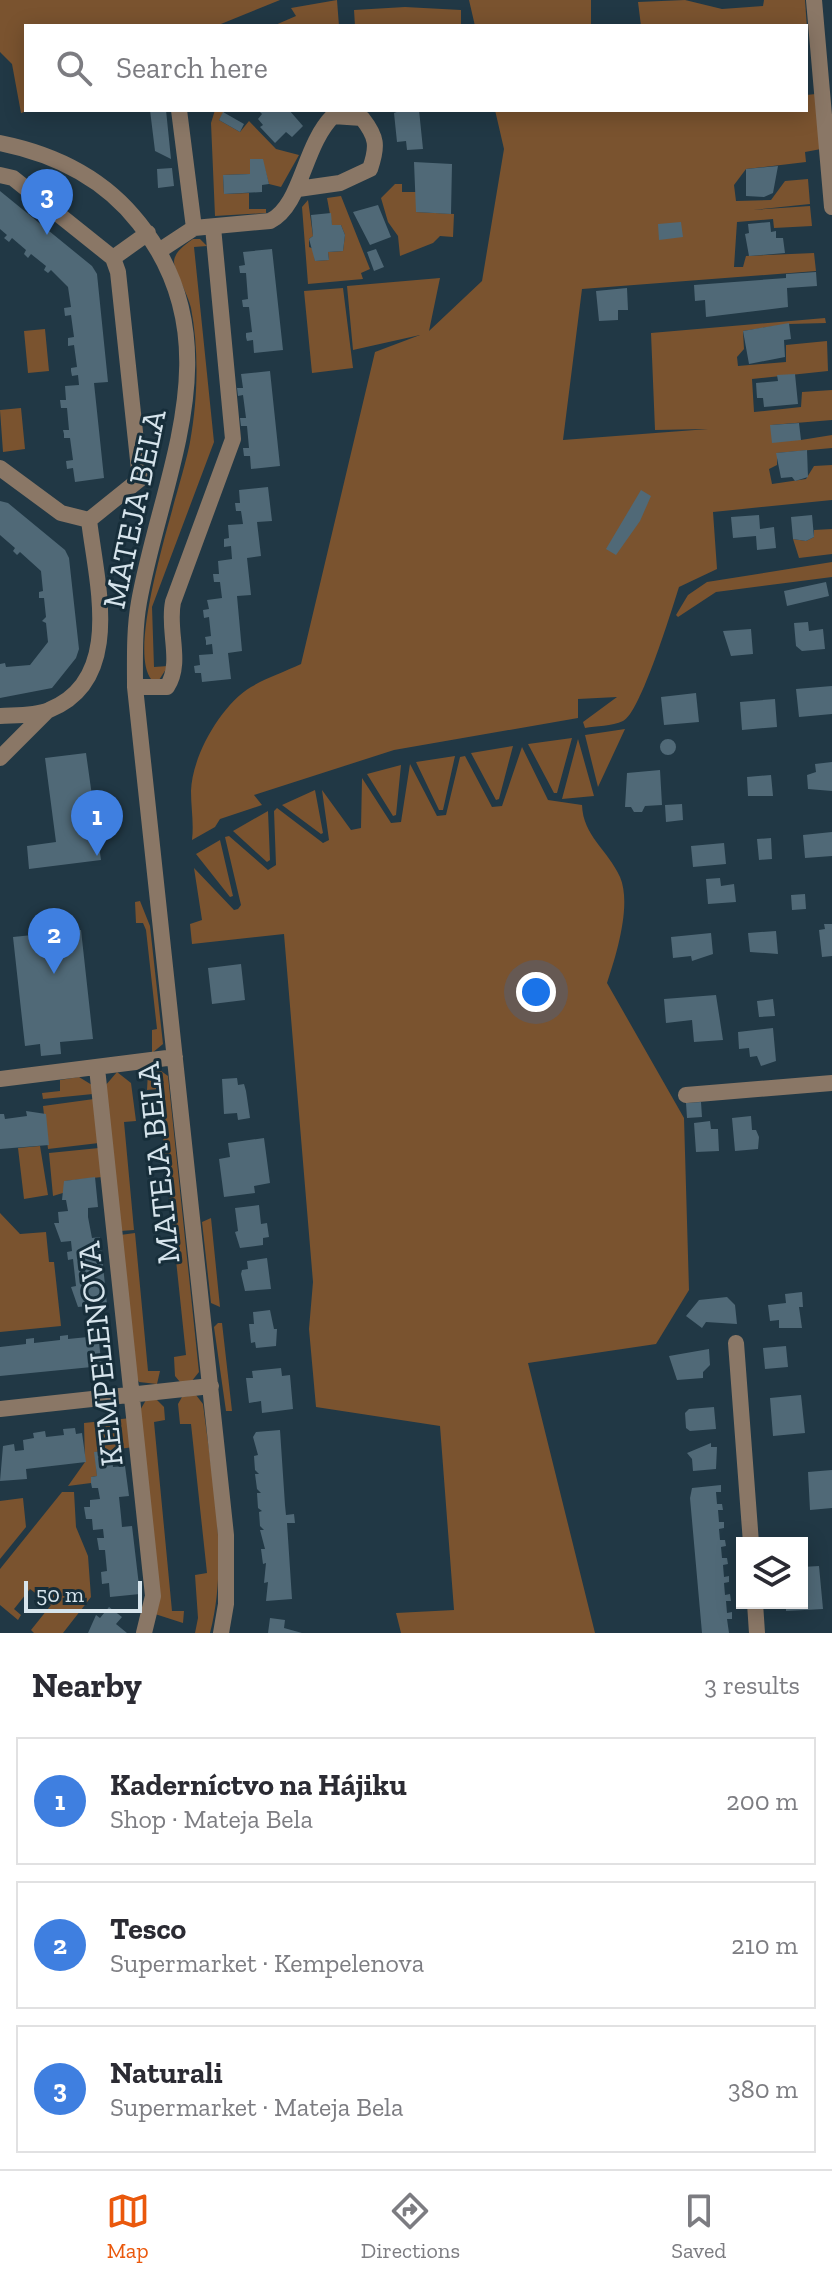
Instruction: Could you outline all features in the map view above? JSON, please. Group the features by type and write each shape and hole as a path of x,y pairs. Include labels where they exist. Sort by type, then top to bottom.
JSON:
{"street":[{"path":"814,0 832,207"},
{"path":"179,112 194,228"},
{"path":"159,251 194,228 270,221 280,216 298,189 302,167 318,130 333,116 362,118 373,132 377,147 370,169 340,183 298,189"},
{"name":"MATEJA BELA","path":"0,143 32,149 78,170 120,201 159,251 174,286 186,337 184,428 139,602 135,687 226,1535 226,1632"},
{"path":"0,175 13,178 113,258 148,233"},
{"name":"MATEJA BELA","path":"135,687 167,687 175,674 172,606 233,439 213,227"},
{"name":"MATEJA BELA","path":"89,520 140,479 118,272 113,258"},
{"path":"0,468 61,513 89,520 101,637 99,652 76,693 46,712 0,758"},
{"path":"140,479 171,484"},
{"path":"0,716 46,712"},
{"path":"0,1079 175,1057"},
{"name":"KEMPELENOVA","path":"97,1068 153,1596 144,1633"},
{"path":"686,1095 832,1083"},
{"path":"736,1343 751,1537"},
{"path":"0,1409 211,1386"},
{"path":"755,1609 757,1633"}],"shaded area":[{"path":"0,0 280,0 221,24 24,24 24,112 21,113 12,64 0,52"},
{"path":"337,0 339,24 278,24 296,16 291,8"},
{"path":"469,0 591,0 591,24 475,24"},
{"path":"685,0 722,9 763,6 764,0 805,0 807,24 641,24 638,2"},
{"path":"405,7 461,10 461,24 355,24 354,10"},
{"path":"816,94 821,149 805,152 806,162 746,169 734,185 736,201 771,200 785,181 808,179 810,204 753,210 810,206 812,226 774,228 773,219 737,222 734,267 743,267 746,256 814,253 816,271 582,289 563,440 708,429 655,430 651,333 825,318 826,323 789,324 743,331 744,349 737,357 738,366 786,362 786,345 827,341 828,371 752,379 754,412 801,407 802,392 832,390 832,420 771,425 801,440 832,435 832,448 777,453 777,465 769,469 772,484 806,479 814,466 832,465 832,500 713,512 717,569 679,587 646,681 630,714 623,721 585,728 583,722 617,697 578,699 578,718 394,750 254,795 262,805 220,819 215,827 192,840 193,777 210,733 240,695 301,664 375,352 420,335 353,350 347,286 440,278 429,331 482,281 504,149 495,112 808,112 808,95"},
{"path":"214,112 224,112 219,120 240,132 249,121 276,149 299,155 281,187 269,184 262,159 250,160 250,174 223,175 224,194 249,193 249,209 266,209 266,213 215,216 211,123"},
{"path":"395,184 402,184 402,192 416,192 416,212 454,214 453,237 440,236 433,243 400,256 398,236 388,222 381,198"},
{"path":"341,196 370,269 361,273 363,279 308,284 302,207 308,200 313,236 309,239 309,247 314,249 315,261 329,260 328,252 343,251 345,235 341,225 332,225 327,198"},
{"path":"193,239 200,239 207,246 194,247 214,442 152,607 154,667 168,666 159,680 151,679 145,661 145,634 158,565 193,426 196,392 194,324 174,262 178,252"},
{"path":"343,288 353,368 312,373 304,291"},
{"path":"45,329 49,371 28,373 24,331"},
{"path":"21,408 25,449 3,452 0,410"},
{"path":"832,529 832,554 799,558 793,539 806,541 814,537 814,530"},
{"path":"832,562 832,577 716,592 678,617 676,615 688,595 707,582"},
{"path":"625,729 598,787 585,735"},
{"path":"572,738 557,793 554,793 528,744"},
{"path":"578,739 594,796 562,799"},
{"path":"513,746 499,799 496,800 471,753"},
{"path":"522,747 548,800 582,805 591,834 620,877 624,916 607,983 684,1118 689,1290 656,1344 528,1363 595,1633 401,1633 396,1613 454,1610 440,1426 316,1407 309,1329 313,1282 284,934 192,944 190,924 202,920 194,868 234,910 238,909 241,905 225,837 229,836 268,870 276,865 274,811 277,808 323,843 329,840 322,790 351,830 361,828 362,778 391,823 401,822 410,764 437,816 446,815 460,757 465,756 492,807 502,806"},
{"path":"455,756 443,810 439,810 416,762"},
{"path":"401,765 396,815 393,816 367,774"},
{"path":"315,790 323,833 321,834 282,805"},
{"path":"268,811 270,860 267,862 233,831"},
{"path":"220,840 233,896 230,897 196,854"},
{"path":"140,901 150,926 163,1044 152,1053 152,1030 157,1029 146,930 143,923 136,923 135,902"},
{"path":"157,1068 168,1076 199,1372 191,1382 180,1382 175,1376 174,1357 186,1355 158,1089 147,1090 148,1072"},
{"path":"117,1072 131,1083 136,1121 124,1122 134,1230 120,1231 105,1086"},
{"path":"79,1077 92,1085 93,1094 43,1099 42,1093 60,1091 60,1080"},
{"path":"94,1099 99,1143 48,1149 43,1106"},
{"path":"40,1146 48,1195 24,1199 18,1148"},
{"path":"99,1148 102,1177 65,1181 66,1192 53,1196 49,1153"},
{"path":"0,1213 20,1234 46,1232 49,1262 54,1262 61,1326 0,1332"},
{"path":"211,1218 220,1307 211,1303 202,1222"},
{"path":"135,1233 148,1371 160,1371 157,1384 139,1382 136,1376 120,1235"},
{"path":"222,1323 232,1411 226,1411 214,1327"},
{"path":"196,1395 203,1404 219,1548 216,1605 210,1633 195,1633 198,1618 195,1575 207,1573 191,1424 180,1424 178,1404 182,1397"},
{"path":"156,1399 164,1407 165,1420 154,1422 172,1611 184,1611 183,1623 155,1614 139,1412 146,1400"},
{"path":"131,1418 134,1447 95,1452 97,1476 91,1477 91,1483 68,1486 85,1462 84,1423"},
{"path":"62,1492 74,1492 76,1527 88,1556 91,1597 63,1633 34,1633 31,1630 51,1605 30,1589 14,1609 21,1615 18,1620 0,1605 0,1569"},
{"path":"23,1498 26,1527 0,1559 0,1501"}],"building":[{"path":"150,112 166,112 171,159 155,151"},
{"path":"223,112 244,124 240,132 219,120"},
{"path":"260,112 291,112 303,126 292,137 286,132 275,143 260,127 263,125 258,119 262,114"},
{"path":"419,112 423,149 407,150 406,141 397,142 394,113"},
{"path":"250,159 263,159 269,184 262,185 262,192 224,194 223,175 250,174"},
{"path":"414,162 452,164 451,214 416,212"},
{"path":"778,166 773,193 764,197 746,196 746,169"},
{"path":"172,168 174,186 158,188 157,169"},
{"path":"0,191 92,266 97,274 108,382 94,383 104,478 75,482 73,468 67,469 66,461 73,460 70,438 64,438 63,430 69,430 67,408 61,408 60,400 66,400 65,386 79,385 78,375 72,376 71,371 71,368 77,367 74,345 68,346 68,338 74,337 71,315 65,316 64,308 71,307 68,287 51,270 48,273 44,270 46,266 31,254 28,258 24,254 26,250 12,238 9,242 4,238 7,235 0,229"},
{"path":"378,205 391,237 370,245 353,212"},
{"path":"331,213 332,225 341,225 345,235 343,251 328,252 329,260 315,261 309,239 313,236 311,215"},
{"path":"681,222 683,237 659,240 658,224"},
{"path":"770,222 771,232 776,231 776,238 783,238 785,253 749,256 745,234 749,233 748,224"},
{"path":"272,249 283,350 254,353 253,340 247,341 246,337 246,333 252,332 249,307 243,307 242,300 248,299 246,273 240,273 239,266 245,265 243,252"},
{"path":"376,249 384,267 374,271 367,252"},
{"path":"816,272 817,286 787,288 788,307 706,317 705,300 695,301 694,285 786,278 786,274"},
{"path":"627,288 628,310 618,310 618,320 599,321 596,291"},
{"path":"789,323 791,339 784,340 785,357 749,364 743,331"},
{"path":"270,371 280,466 251,469 250,456 244,456 243,448 249,448 247,426 241,426 240,418 246,418 243,395 238,396 237,388 243,388 241,374"},
{"path":"795,374 798,404 764,407 763,398 757,398 756,383 778,381 777,375"},
{"path":"799,423 801,440 772,443 770,425"},
{"path":"807,450 808,477 795,481 792,477 781,478 776,453"},
{"path":"268,487 272,521 257,522 261,556 247,558 251,595 237,596 242,651 228,653 231,679 202,682 201,673 195,673 194,666 200,665 199,655 213,654 212,644 206,645 205,637 211,636 209,617 204,618 203,610 209,609 207,600 222,598 220,582 214,582 213,574 219,574 218,561 232,559 231,546 224,547 224,539 229,538 228,525 243,524 241,511 236,511 235,503 240,503 239,490"},
{"path":"641,490 651,496 640,521 616,555 606,549"},
{"path":"0,501 8,503 65,550 69,558 79,649 76,658 52,688 0,698 0,664 5,663 6,667 30,665 48,642 46,623 42,621 46,617 44,598 39,598 39,592 43,591 41,571 20,552 17,555 13,551 15,548 0,535"},
{"path":"759,515 760,529 774,527 776,548 757,550 756,536 733,538 731,517"},
{"path":"812,515 814,537 806,541 793,539 791,517"},
{"path":"826,582 829,596 787,606 784,591"},
{"path":"808,622 809,631 823,629 825,649 802,651 796,646 794,623"},
{"path":"751,629 753,654 731,656 723,631"},
{"path":"832,686 832,714 799,717 796,689"},
{"path":"696,693 699,722 664,725 661,697"},
{"path":"775,699 777,727 742,730 740,702"},
{"path":"668,739 674,741 674,753 668,755 662,753 660,747 662,741"},
{"path":"86,753 101,860 29,869 27,846 56,842 45,758"},
{"path":"832,762 832,791 808,789 807,775 816,772 815,764"},
{"path":"660,770 662,805 645,806 642,812 625,807 627,773"},
{"path":"771,775 773,796 748,796 747,777"},
{"path":"682,804 683,820 666,822 665,805"},
{"path":"832,832 832,856 805,858 803,835"},
{"path":"771,838 772,859 759,860 757,839"},
{"path":"724,843 726,864 693,867 691,846"},
{"path":"720,878 721,886 734,884 736,902 708,904 706,879"},
{"path":"805,894 806,909 792,910 791,895"},
{"path":"824,924 832,924 832,956 822,957 819,930 825,929"},
{"path":"81,930 93,1039 60,1042 61,1054 41,1056 40,1044 25,1046 13,937"},
{"path":"776,931 778,954 750,952 748,933"},
{"path":"711,933 713,954 692,961 691,956 673,958 671,937"},
{"path":"241,964 245,1000 212,1004 208,968"},
{"path":"716,995 723,1040 694,1042 692,1020 666,1023 664,999"},
{"path":"773,999 775,1016 759,1017 757,1001"},
{"path":"773,1028 776,1061 761,1066 757,1056 750,1057 749,1048 739,1049 738,1032"},
{"path":"237,1078 238,1085 244,1084 250,1118 238,1120 237,1113 224,1114 222,1079"},
{"path":"701,1102 702,1117 687,1118 686,1103"},
{"path":"26,1111 46,1114 49,1145 0,1149 0,1114 4,1114 5,1119 27,1116"},
{"path":"751,1116 752,1130 756,1130 759,1137 758,1149 735,1151 732,1118"},
{"path":"710,1121 711,1129 718,1129 719,1151 696,1152 694,1123"},
{"path":"264,1138 270,1183 254,1186 255,1193 224,1197 219,1159 230,1157 228,1143"},
{"path":"95,1177 98,1207 88,1208 88,1217 92,1238 100,1237 107,1304 78,1307 71,1287 76,1286 73,1259 68,1260 67,1252 72,1251 71,1241 61,1242 54,1223 59,1223 58,1212 68,1211 66,1200 62,1200 64,1181"},
{"path":"259,1205 261,1224 267,1223 269,1237 263,1238 263,1245 240,1248 235,1232 238,1231 235,1208"},
{"path":"267,1258 271,1289 245,1291 241,1274 242,1270 248,1269 247,1261"},
{"path":"802,1292 803,1307 799,1307 802,1328 779,1328 779,1320 770,1321 768,1305 786,1303 785,1294"},
{"path":"727,1297 735,1305 737,1324 706,1322 702,1328 686,1316 699,1300"},
{"path":"270,1310 274,1329 277,1329 276,1346 256,1348 255,1342 251,1343 249,1324 254,1324 253,1312"},
{"path":"68,1335 68,1339 98,1336 102,1366 0,1376 0,1347 26,1344 26,1339 34,1338 34,1343 60,1340 60,1336"},
{"path":"786,1346 788,1367 765,1369 763,1348"},
{"path":"709,1349 710,1365 703,1372 703,1378 677,1380 669,1356"},
{"path":"281,1368 282,1376 290,1375 293,1409 262,1413 261,1401 249,1403 246,1378 253,1378 252,1371"},
{"path":"801,1395 805,1433 773,1436 770,1398"},
{"path":"714,1407 716,1429 690,1431 686,1428 685,1413 689,1409"},
{"path":"75,1428 76,1434 82,1433 86,1462 26,1469 27,1479 0,1481 3,1446 14,1444 15,1451 24,1450 23,1440 34,1438 33,1433 45,1431 46,1437 64,1435 63,1429"},
{"path":"280,1430 286,1515 294,1514 295,1523 287,1523 292,1599 266,1601 268,1582 264,1583 266,1563 263,1564 261,1549 265,1549 260,1530 264,1530 260,1526 259,1512 262,1511 258,1508 257,1493 261,1493 257,1489 255,1474 259,1474 255,1470 254,1456 258,1455 253,1437 256,1432"},
{"path":"711,1443 711,1447 717,1447 716,1469 693,1471 692,1459 687,1453"},
{"path":"111,1450 113,1467 125,1466 129,1496 119,1497 122,1527 132,1526 140,1594 110,1597 109,1583 102,1584 101,1572 107,1571 105,1550 99,1550 97,1538 104,1538 103,1529 93,1530 92,1519 86,1519 84,1507 90,1507 90,1500 100,1499 98,1488 92,1488 91,1483 91,1477 97,1476 94,1452"},
{"path":"832,1470 832,1508 810,1510 808,1472"},
{"path":"721,1485 721,1492 716,1492 717,1504 722,1504 723,1510 718,1510 719,1522 724,1522 724,1528 719,1529 720,1540 725,1540 726,1546 721,1547 722,1558 727,1558 728,1564 723,1565 724,1577 729,1576 729,1582 724,1583 725,1595 730,1594 731,1601 726,1601 727,1613 732,1612 732,1619 727,1619 729,1633 702,1633 690,1498 692,1488"},
{"path":"819,1566 823,1609 786,1611 808,1609 808,1567"},
{"path":"109,1607 122,1617 116,1624 127,1633 88,1633 96,1615 100,1618"},
{"path":"270,1618 285,1620 284,1628 302,1633 268,1633"}],"place":[{"name":"Naturali","path":"47,235"},
{"name":"Kaderníctvo na Hájiku","path":"97,856"},
{"name":"Tesco","path":"54,974"}]}
